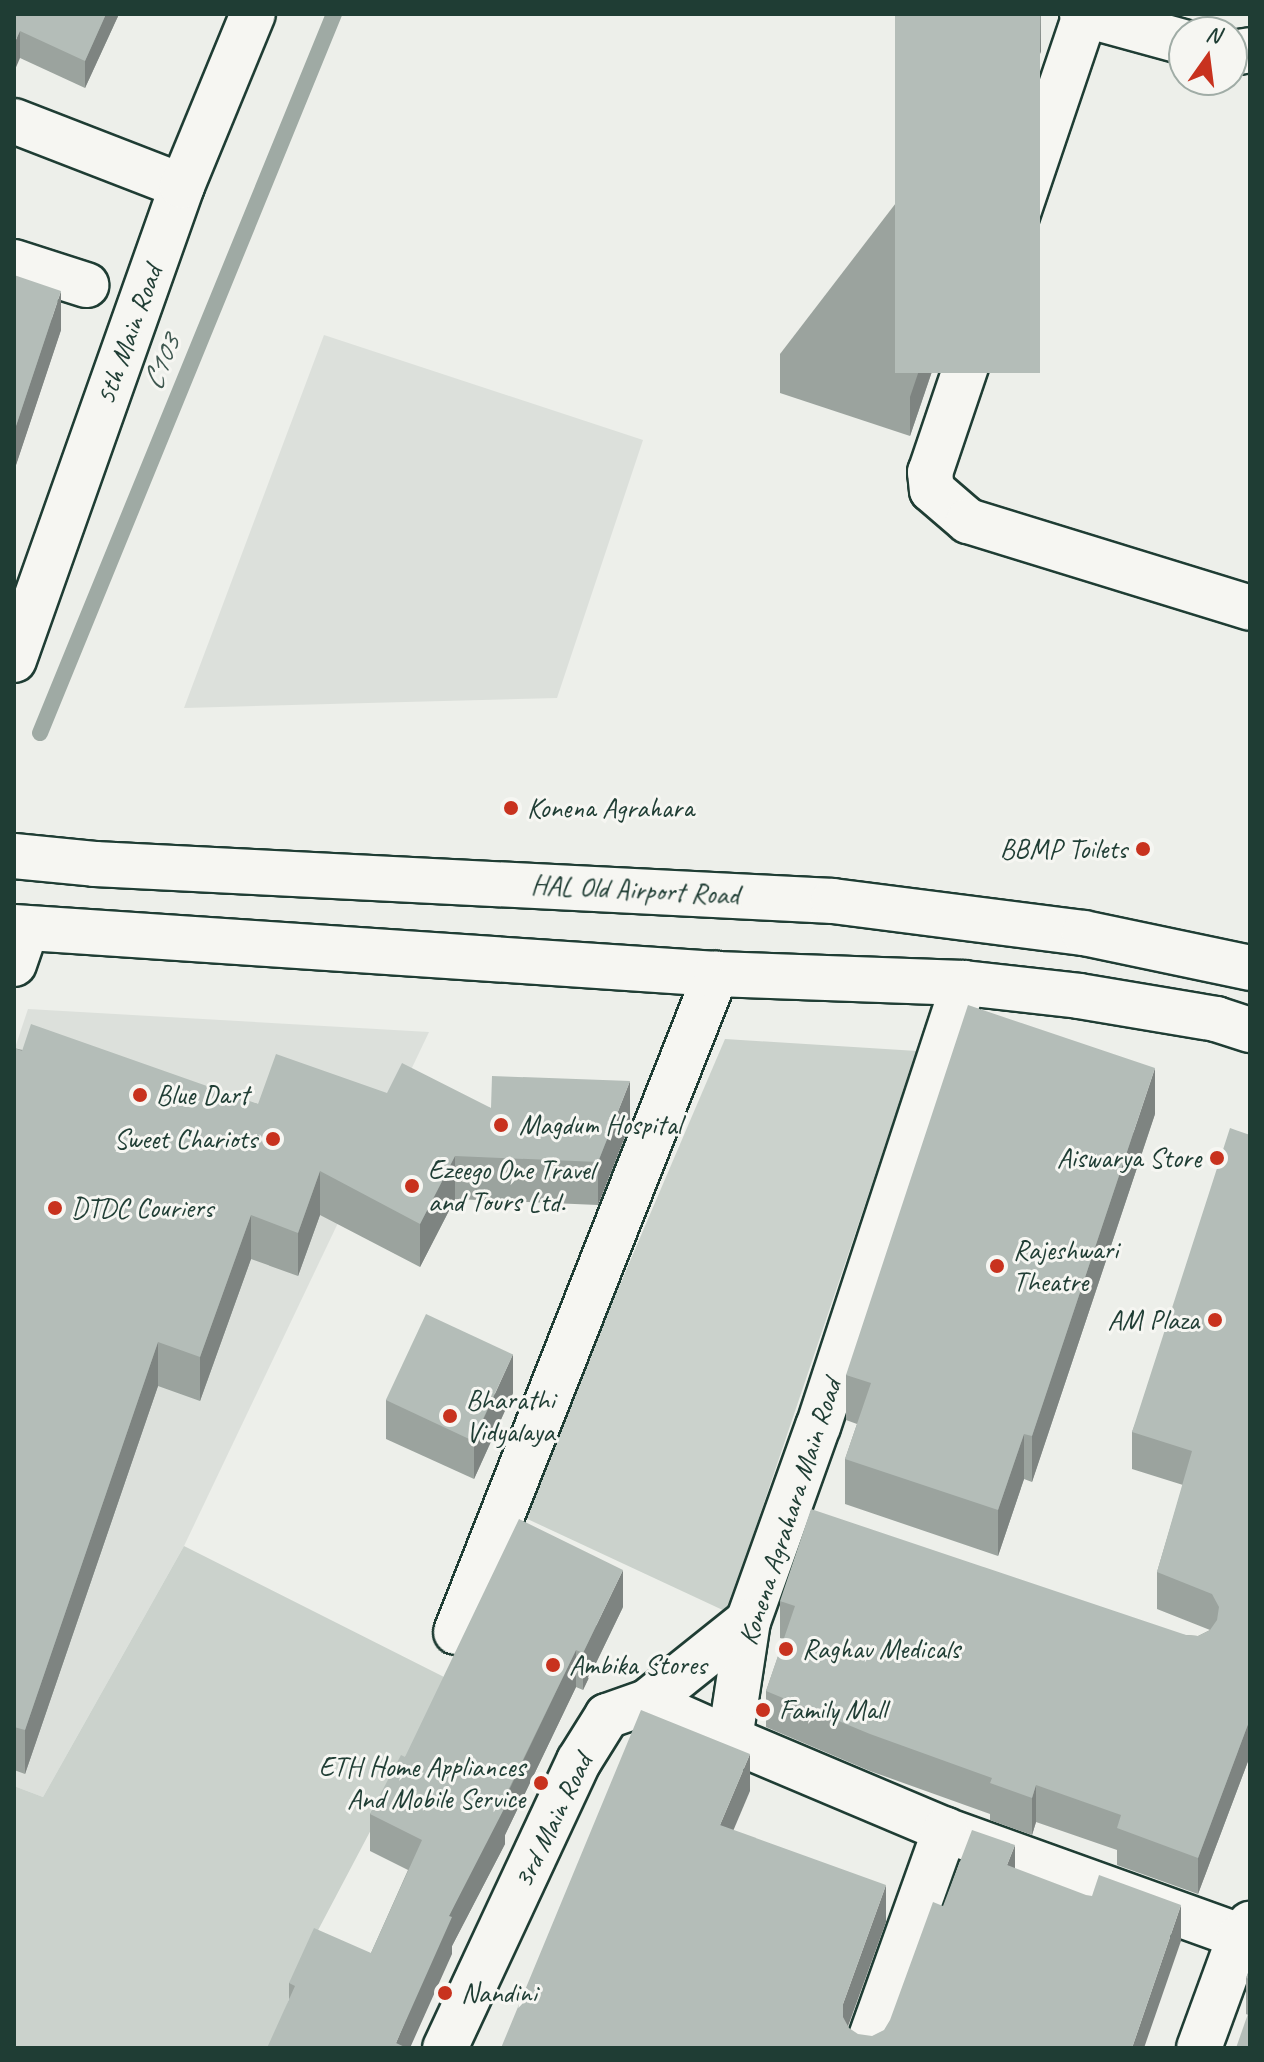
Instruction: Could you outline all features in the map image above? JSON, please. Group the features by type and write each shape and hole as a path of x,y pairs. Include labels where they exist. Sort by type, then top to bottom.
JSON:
{"street":[{"name":"5th Main Road","path":"14,660 182,186 253,14"},
{"path":"1168,38 1083,14 930,472 932,490 968,521 1250,608"},
{"path":"14,121 182,186"},
{"path":"14,262 86,285"},
{"name":"HAL Old Airport Road","path":"14,856 95,864 833,901 1084,933 1241,965"},
{"path":"18,940 964,983 1079,996 1233,1024 1241,965"},
{"path":"456,1632 716,974"},
{"name":"Konena Agrahara Main Road","path":"730,1739 748,1621 818,1426 964,983"},
{"path":"786,1511 831,1526"},
{"name":"3rd Main Road","path":"445,2048 579,1761 607,1716 647,1702 748,1621"},
{"path":"647,1702 945,1830 1245,1930 1199,2048"},
{"path":"867,2048 945,1830"}],"shaded area":[{"path":"324,335 643,440 557,698 184,708"},
{"path":"28,1009 429,1032 184,1546 43,1797 14,1786 14,1051"},
{"path":"725,1039 917,1051 727,1612 521,1516"},
{"path":"184,1546 450,1680 306,1953 271,2048 14,2048 14,1786 43,1797"}],"building":[{"path":"14,14 106,14 85,61 20,31 14,44"},
{"path":"895,14 1040,14 1040,373 895,373"},
{"path":"14,275 61,291 16,426 14,425"},
{"name":"Rajeshwari Theatre","path":"968,1005 1155,1068 1032,1436 1024,1434 998,1510 845,1459 871,1383 846,1375"},
{"path":"31,1024 258,1104 276,1054 387,1093 402,1063 491,1108 492,1076 630,1081 598,1162 455,1156 420,1224 320,1171 298,1233 251,1215 200,1357 158,1342 25,1730 14,1727 14,1048 22,1051"},
{"path":"1230,1128 1250,1135 1250,1719 1198,1858 1117,1828 1121,1815 1036,1785 1032,1798 990,1783 992,1778 870,1734 766,1691 795,1606 780,1601 811,1509 1186,1635 1198,1636 1210,1630 1217,1620 1219,1607 1212,1594 1157,1572 1192,1451 1132,1432"},
{"path":"426,1314 513,1355 473,1441 386,1400"},
{"path":"519,1519 623,1570 583,1653 576,1650 501,1805 505,1807 449,1916 452,1917 396,2043 407,2048 267,2048 295,1986 289,1983 314,1928 371,1953 422,1840 370,1814 401,1755 405,1757"},
{"path":"641,1710 750,1754 720,1825 886,1885 843,2004 843,2017 849,2028 858,2034 872,2036 884,2030 890,2020 933,1902 943,1906 972,1830 1015,1845 1007,1865 1086,1895 1092,1896 1099,1875 1181,1905 1132,2048 501,2048"},
{"path":"1250,2008 1250,2048 1236,2048"}],"waterway":[{"name":"C103","path":"40,733 334,14"}],"place":[{"name":"Konena Agrahara","path":"511,808"},
{"name":"BBMP Toilets","path":"1143,849"},
{"name":"Blue Dart","path":"140,1095"},
{"name":"Magdum Hospital","path":"501,1125"},
{"name":"Sweet Chariots","path":"273,1139"},
{"name":"Aiswarya Store","path":"1217,1158"},
{"name":"Ezeego One Travel and Tours Ltd.","path":"412,1186"},
{"name":"DTDC Couriers","path":"55,1208"},
{"name":"Rajeshwari Theatre","path":"997,1266"},
{"name":"AM Plaza","path":"1215,1320"},
{"name":"Bharathi Vidyalaya","path":"450,1416"},
{"name":"Raghav Medicals","path":"786,1649"},
{"name":"Ambika Stores","path":"553,1665"},
{"name":"Family Mall","path":"763,1710"},
{"name":"ETH Home Appliances And Mobile Service","path":"541,1783"},
{"name":"Nandini","path":"445,1993"}]}
